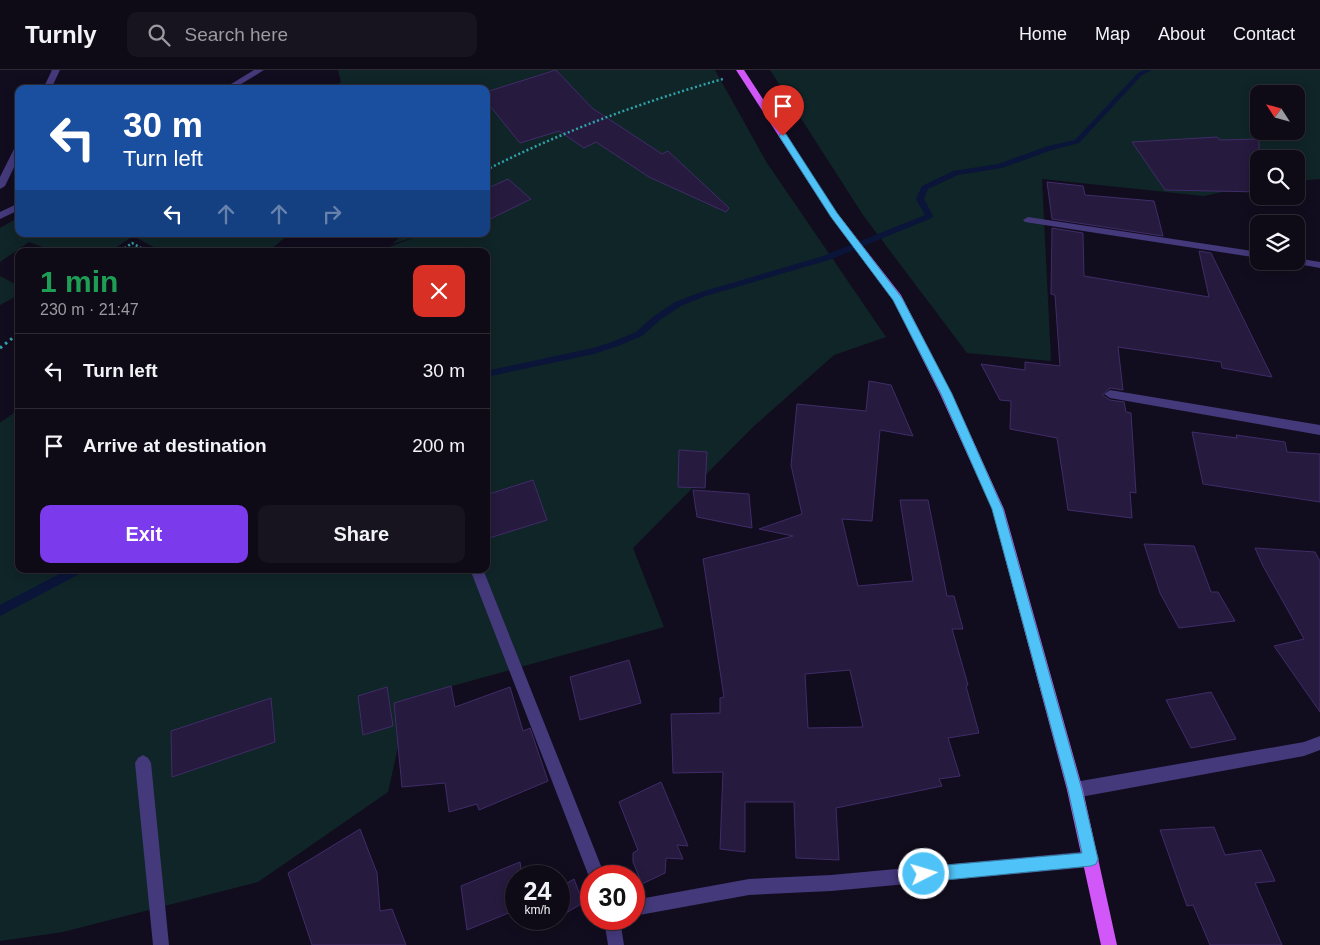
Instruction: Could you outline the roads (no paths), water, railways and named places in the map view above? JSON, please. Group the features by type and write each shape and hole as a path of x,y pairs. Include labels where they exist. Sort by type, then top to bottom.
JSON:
{"main road":[{"path":"741,72 834,215 897,298 946,394 998,509 1075,790 1109,945"}],"street":[{"path":"49,85 56,70"},
{"path":"234,85 260,70"},
{"path":"0,186 15,155"},
{"path":"0,216 15,208"},
{"path":"1028,220 1250,254"},
{"path":"1305,262 1320,264"},
{"path":"1110,394 1320,430"},
{"path":"478,573 593,865"},
{"path":"1075,790 1304,749 1320,744"},
{"path":"143,763 161,945"},
{"path":"645,906 749,887 831,883 1091,859"},
{"path":"614,930 616,945"}],"waterway":[{"path":"490,373 594,351 615,344 639,334 657,318 678,304 704,294 826,258 929,216 920,199 925,188 956,173 999,166 1050,148 1077,142 1140,74 1149,70"},
{"path":"0,611 71,573"}]}
